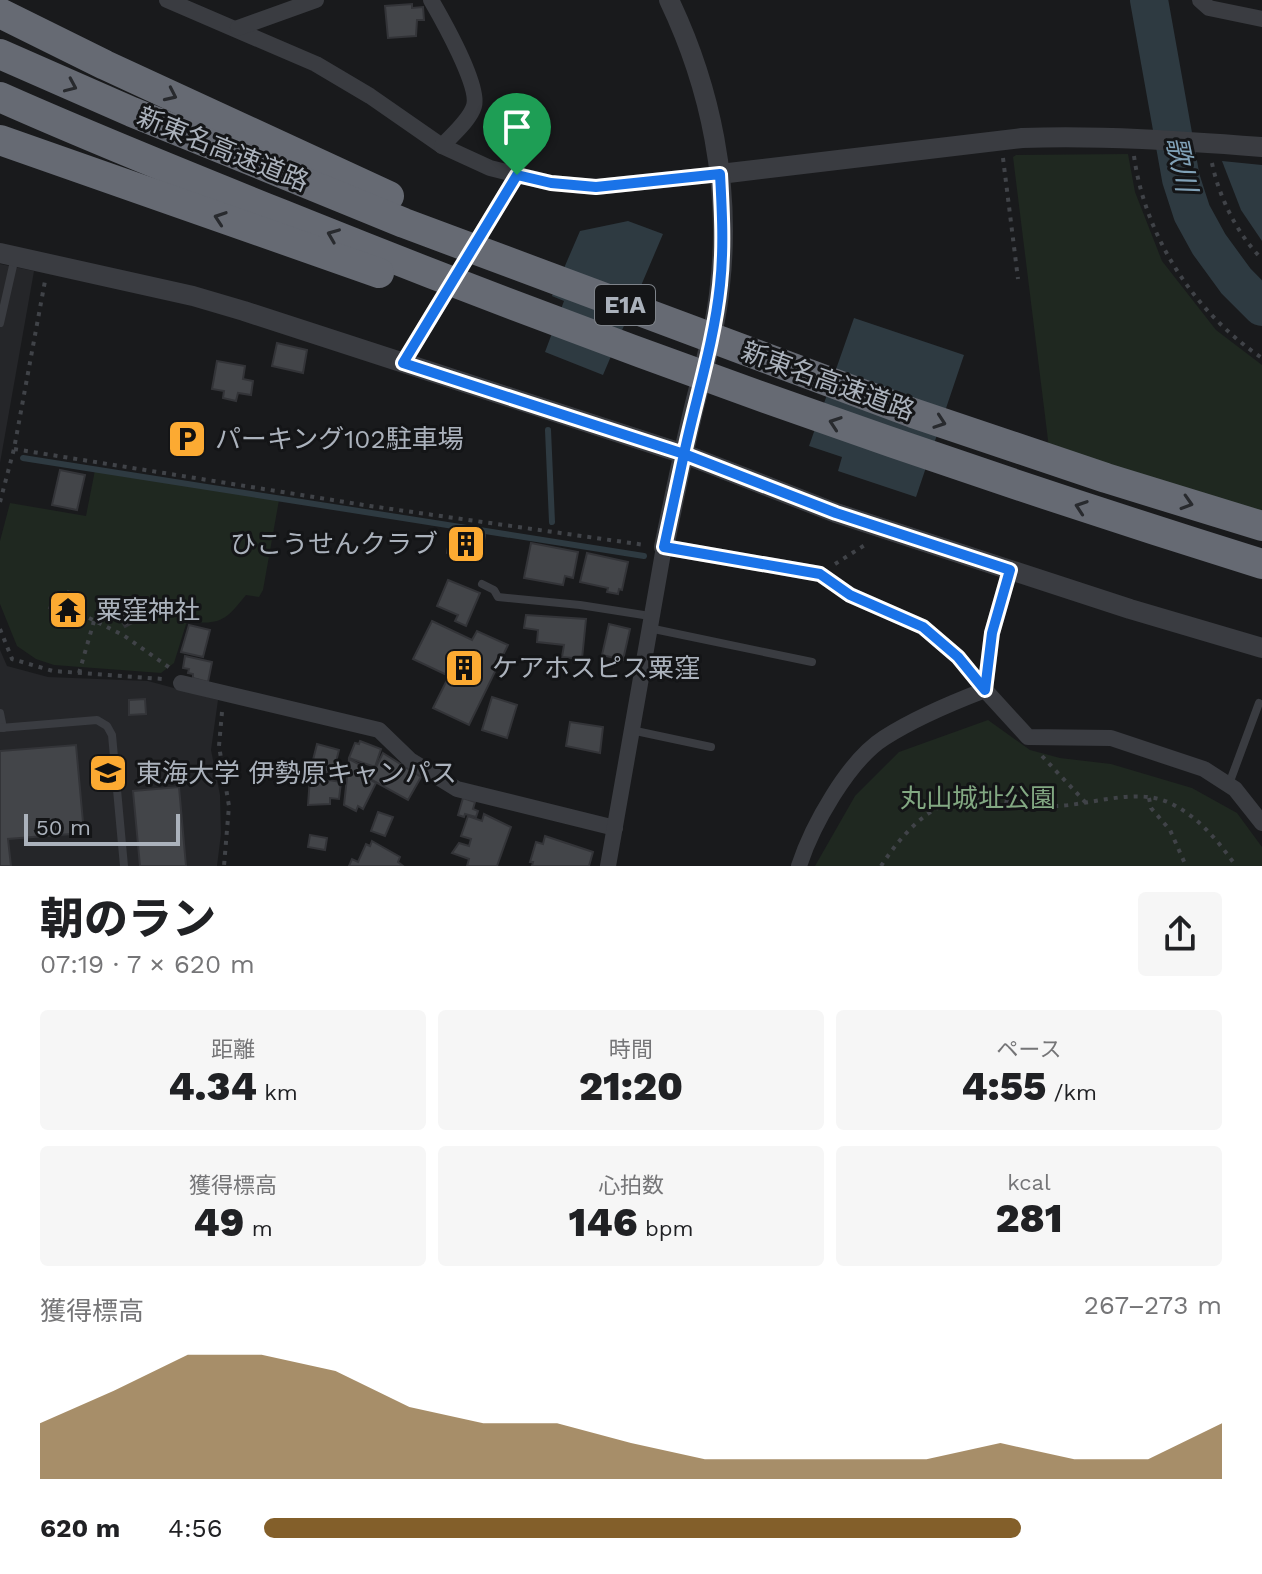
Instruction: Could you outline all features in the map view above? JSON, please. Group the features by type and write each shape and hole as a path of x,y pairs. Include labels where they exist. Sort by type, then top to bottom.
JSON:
{"highway":[{"path":"0,13 105,65 394,198 658,303 805,372"},
{"name":"新東名高速道路","path":"0,54 132,112 404,223 913,413 1262,526"},
{"name":"新東名高速道路","path":"0,97 92,138 378,253 667,364 1095,512 1262,564"},
{"path":"0,140 330,257 667,364"}],"street":[{"path":"167,0 238,28 341,78 442,146 490,168 551,183 596,187 1001,140 1064,136 1262,147"},
{"path":"238,28 316,0"},
{"path":"431,0 463,62 474,98 469,114 442,146"},
{"path":"608,866 649,622 720,284 723,235 720,174 712,118 700,75 669,0"},
{"path":"1200,0 1209,8 1262,19"},
{"path":"403,363 517,175"},
{"path":"8,254 219,303 684,454 836,513 1262,648"},
{"path":"664,547 820,574 850,595 923,627 958,657 1028,737 1111,738 1204,769 1229,784 1262,823"},
{"path":"985,690 992,633 1010,570"},
{"path":"181,683 379,730 410,760 457,789 615,828"},
{"path":"799,866 808,837 843,780 882,739 951,703 985,690"}],"lane":[{"path":"0,323 8,254"},
{"path":"482,584 494,590 498,597 580,605 812,662"},
{"path":"1229,784 1259,703"},
{"path":"0,713 2,728 97,720 107,726 112,735 124,866"},
{"path":"631,730 711,747"}],"path":[{"path":"1137,139 1136,172 1149,216 1173,265 1232,336 1262,358"},
{"path":"1001,140 1018,279"},
{"path":"1207,143 1225,203 1243,235 1262,259"},
{"path":"0,502 14,449 49,263"},
{"path":"14,449 370,506 664,547"},
{"path":"820,574 871,541"},
{"path":"79,673 92,619 123,635 166,664"},
{"path":"0,629 12,659 53,671 152,677 181,683"},
{"path":"223,693 219,746 229,806 224,866"},
{"path":"1040,754 1087,804"},
{"path":"881,866 905,835 944,805 993,800 1039,806 1087,804 1126,798 1168,802 1198,822 1236,866"},
{"path":"1149,798 1151,808 1170,830 1186,866"}],"shaded area":[{"path":"1222,161 1262,165 1262,241 1241,210"},
{"path":"628,221 663,234 603,375 545,352 564,301 552,296 580,231"},
{"path":"0,264 34,271 0,463"},
{"path":"854,318 964,355 916,497 838,471 842,457 809,446"},
{"name":"東海大学 伊勢原キャンパス","path":"0,650 7,666 48,677 148,681 218,700 211,750 220,795 221,834 217,866 0,866"}],"green space":[{"path":"1128,154 1135,192 1162,261 1216,330 1262,365 1262,514 1049,448 1013,157"},
{"path":"95,470 279,500 263,590 259,597 246,595 228,615 216,621 187,621 174,663 161,673 54,665 36,659 17,646 0,604 0,541 10,503 86,516"},
{"name":"丸山城址公園","path":"988,720 1030,750 1060,758 1111,764 1192,788 1237,813 1262,847 1262,866 815,866 855,796 899,752"}],"building":[{"path":"412,4 412,8 423,7 424,20 417,20 416,36 388,38 385,6"},
{"path":"277,343 307,350 303,373 272,366"},
{"path":"217,361 245,366 243,379 253,381 251,395 238,393 236,401 223,398 224,391 212,389"},
{"path":"60,470 85,475 77,510 52,505"},
{"name":"ひこうせんクラブ","path":"451,530 485,535 481,558 447,553"},
{"path":"531,543 578,552 573,578 565,576 563,585 524,578"},
{"path":"587,553 628,562 622,590 619,589 618,594 607,592 608,588 580,582"},
{"path":"448,580 480,593 466,626 455,621 458,615 437,606"},
{"name":"粟窪神社","path":"68,591 86,599 82,608 86,611 74,627 55,618 57,612 49,608 57,592 66,596"},
{"path":"131,598 142,618 125,627 113,607"},
{"path":"526,615 586,619 582,659 562,657 564,645 537,642 538,630 524,628"},
{"name":"ケアホスピス粟窪","path":"432,621 472,640 477,631 508,645 469,725 433,708 449,676 413,659"},
{"path":"609,624 630,629 623,660 602,655"},
{"path":"189,625 210,630 203,657 181,652"},
{"path":"185,656 212,662 208,682 193,678 193,674 188,673 189,669 183,668"},
{"path":"492,697 517,705 507,738 482,730"},
{"path":"145,699 146,714 129,715 129,700"},
{"path":"570,722 603,727 600,753 566,746"},
{"path":"360,741 381,749 375,767 349,758 355,743 359,744"},
{"path":"317,744 339,750 333,774 311,768"},
{"path":"76,745 84,833 8,839 11,866 0,866 0,751"},
{"path":"383,753 421,777 408,800 370,779"},
{"path":"349,759 364,767 360,774 376,783 363,809 358,806 356,811 344,805"},
{"path":"310,777 341,782 339,799 330,798 330,804 308,805"},
{"path":"179,787 186,866 140,866 133,791"},
{"path":"463,798 475,802 473,809 478,811 476,817 458,815"},
{"path":"378,812 393,817 385,836 371,831"},
{"path":"484,814 511,827 497,866 467,866 469,859 452,853 459,843 469,846 471,839 461,836 468,816 482,821"},
{"path":"310,835 327,838 325,850 308,847"},
{"path":"545,836 593,852 589,866 532,866 533,862 530,862 536,842 543,844"},
{"path":"372,841 400,857 398,862 403,866 349,866 352,859 358,862 366,844 370,846"}],"waterway":[{"name":"歌川","path":"1149,0 1181,179 1192,213 1209,244 1236,281 1262,307"},
{"path":"548,430 552,522"},
{"path":"23,458 644,556"}],"place":[{"name":"パーキング102駐車場","path":"187,439"},
{"name":"ひこうせんクラブ","path":"466,544"},
{"name":"粟窪神社","path":"68,610"},
{"name":"ケアホスピス粟窪","path":"464,668"},
{"name":"東海大学 伊勢原キャンパス","path":"108,773"}],"route":[{"path":"517,175 403,363 684,454 664,547 820,574 850,595 923,627 958,657 985,690 992,633 1010,570 836,513 684,454 720,284 723,235 720,174 596,187 551,183 517,175"}]}
